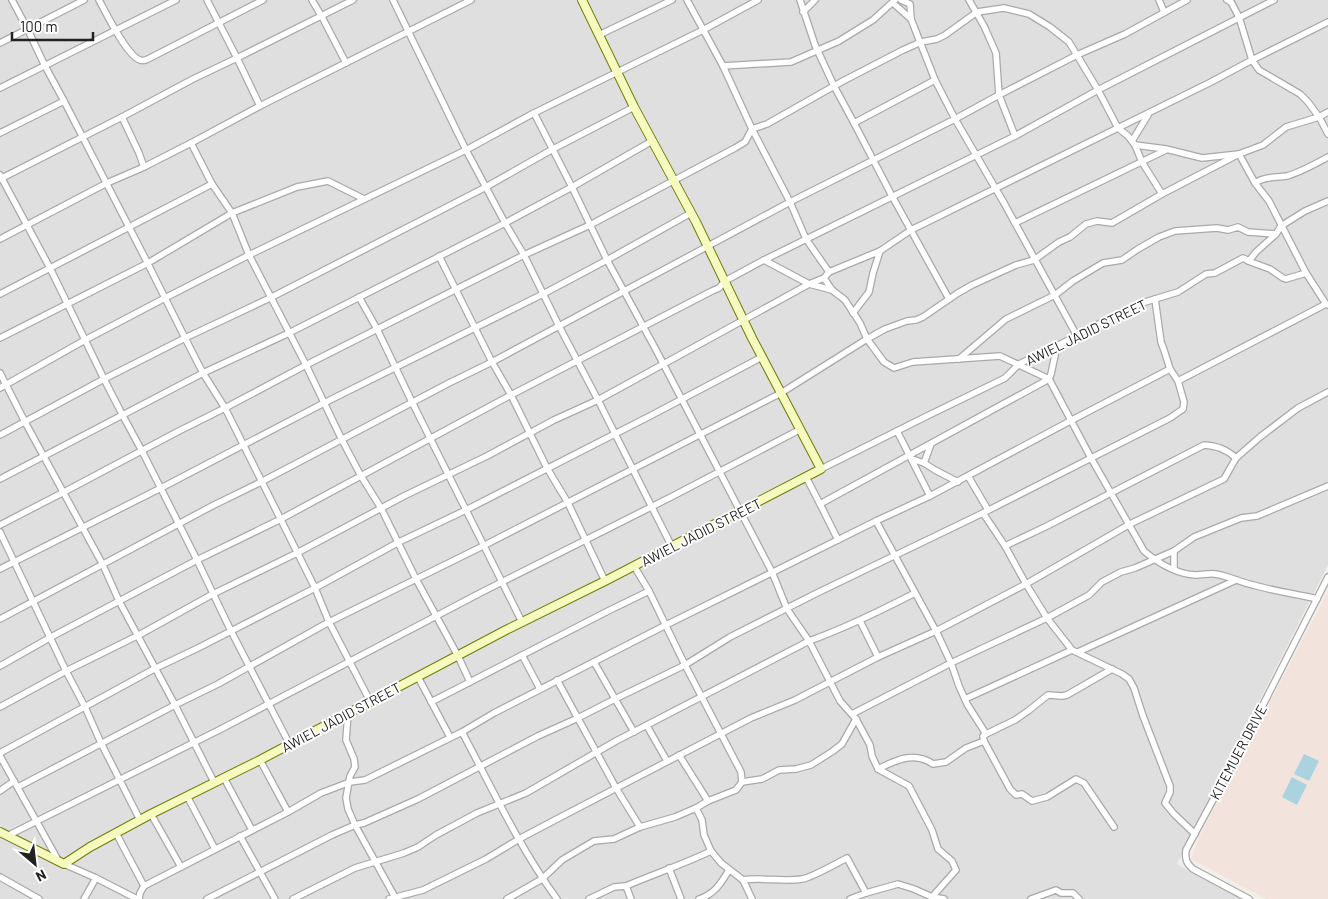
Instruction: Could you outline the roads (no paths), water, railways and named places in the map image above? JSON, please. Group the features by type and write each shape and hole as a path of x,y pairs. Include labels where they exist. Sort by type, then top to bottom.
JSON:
{"street":[{"path":"12,0 130,227 203,373 225,408 281,518 315,588 329,622 370,701"},
{"path":"0,42 84,0"},
{"path":"100,0 115,30 132,54 143,60 263,0"},
{"path":"0,88 176,0"},
{"path":"207,0 260,106"},
{"path":"312,0 346,63"},
{"path":"290,745 249,667 161,488 122,416 50,268 0,178 353,0"},
{"path":"393,0 466,150 504,223 524,255 672,547"},
{"path":"0,239 107,183 144,167 260,106 471,0"},
{"path":"582,0 634,107 691,213 820,469"},
{"path":"599,35 672,0"},
{"path":"688,0 723,66 752,129 790,202 806,239 829,272"},
{"path":"0,388 85,340 249,255 466,150 534,113 703,30 758,0"},
{"path":"800,0 817,51 834,86 949,299"},
{"path":"803,12 815,0"},
{"path":"901,0 910,4 911,19 935,80 955,119 1077,336"},
{"path":"969,0 977,12 996,53 999,95 1015,136"},
{"path":"1159,0 1164,12"},
{"path":"0,619 214,505 262,482 412,402 492,362 790,202 1077,55 1125,34 1187,0"},
{"path":"0,666 50,637 719,288 724,281 764,260 1015,136 1098,90 1274,0"},
{"path":"723,66 791,62 839,41 873,20 894,1 911,19"},
{"path":"1230,1 1239,17 1252,60 1261,72 1300,94 1319,117 1328,134"},
{"path":"0,525 455,289 590,225 745,142 752,129 767,124 867,68 921,42 945,35 977,12 1004,8 1029,14 1069,42 1118,128 1133,143 1142,162 1162,194"},
{"path":"0,707 213,594 297,553 554,420 598,400 743,319 824,278 829,272 880,251 911,230 1150,113 1328,22"},
{"path":"854,123 935,80"},
{"path":"0,133 64,101"},
{"path":"0,435 104,379 270,298 486,187 634,107"},
{"path":"18,787 218,684 329,622 568,503 781,393 885,329 923,317 958,292 1016,265 1034,260 1059,242 1070,237 1086,224 1097,221 1112,222 1239,154 1263,145 1286,127 1319,117 1328,112"},
{"path":"534,113 623,291 772,572 787,609 809,641 840,702 854,717 870,745 872,756 878,769 909,786 932,830 938,849 952,861 956,870 932,898"},
{"path":"1133,143 1150,113"},
{"path":"122,117 144,167"},
{"path":"0,479 203,373 289,332 504,223 652,141"},
{"path":"191,143 212,184 232,213 249,255 306,365 342,440 399,542 416,579 470,682"},
{"path":"1133,143 1202,158 1239,154"},
{"path":"1015,223 1166,150"},
{"path":"1178,381 1327,304 1306,273 1269,201 1255,182 1239,154"},
{"path":"1255,182 1261,179 1286,176 1328,157"},
{"path":"0,338 148,263 232,213 297,187 328,181 364,199"},
{"path":"0,294 212,184"},
{"name":"AWIEL JADID STREET","path":"61,862 820,469 1005,378 1019,364 1126,310 1178,292 1206,274 1215,273 1242,258 1248,261 1276,234 1281,226 1328,201"},
{"path":"0,569 395,367 543,294 691,213"},
{"path":"959,359 1006,319 1055,296 1073,281 1103,263 1122,260 1159,237 1174,231 1217,228 1228,230 1238,227 1248,232 1276,234"},
{"path":"853,314 869,292 872,272 880,251"},
{"path":"439,256 492,362 512,395 547,468 568,503 605,581"},
{"path":"764,260 809,284 832,290"},
{"path":"1248,261 1270,269 1286,279 1306,273"},
{"path":"824,278 832,290 845,300 884,362 894,368 913,362 1000,356 1049,379 1144,551 1154,559 1174,569 1197,575 1215,574 1254,586 1317,599"},
{"path":"359,296 522,622"},
{"path":"207,899 332,835 409,803 538,736 684,665 730,637 986,512 1179,413 1183,409 1184,402 1178,381 1170,369 1161,342 1155,299"},
{"path":"820,504 911,458 931,444 1049,379 1053,369 1057,346"},
{"path":"61,862 0,754 156,668 762,357"},
{"path":"4,834 138,899 144,886 322,793 350,782 365,780 462,732 494,713 666,625 958,482 1170,369"},
{"path":"0,373 103,565 214,782"},
{"path":"348,713 346,740 354,759 355,767 350,776 346,798 348,809 393,898 423,890 486,859 519,839 721,733 795,700 830,681 936,631 1026,584 1130,524 1224,479 1236,458 1260,437 1298,408 1328,392"},
{"path":"4,834 37,822 270,704 436,616 799,430"},
{"path":"898,430 930,496"},
{"path":"924,463 931,444"},
{"path":"1005,546 1204,445 1215,446 1228,451 1236,458"},
{"path":"911,458 958,482"},
{"path":"968,476 986,512 1046,618 1075,651 1129,679 1170,786 1166,803 1174,814 1195,834"},
{"path":"806,477 838,540"},
{"path":"742,782 762,778 779,770 796,770 811,765 842,744 854,717 951,663 1046,618 1089,595 1102,582 1121,572 1174,551 1194,537 1241,518 1257,516 1328,486"},
{"path":"876,521 936,631 965,699 986,734"},
{"path":"0,532 140,820"},
{"path":"1174,551 1174,569"},
{"path":"507,899 542,879 562,860 594,841 614,839 640,826 675,817 736,790 742,782 741,772 684,665 649,591 634,566"},
{"name":"KITEMUER DRIVE","path":"1249,899 1193,869 1187,863 1185,857 1186,850 1240,750 1328,577"},
{"path":"965,699 1236,580"},
{"path":"431,702 649,591"},
{"path":"293,899 355,868 418,847 469,817 526,793 701,696 809,641 860,621 915,593"},
{"path":"860,621 878,658"},
{"path":"522,655 540,689"},
{"path":"594,662 634,732"},
{"path":"1112,669 1067,695 1048,695 1015,720 986,734 984,741 1010,789 1016,795 1022,794 1032,801 1047,797 1076,779 1084,783 1114,827"},
{"path":"418,677 450,737"},
{"path":"557,680 616,788 640,826"},
{"path":"646,726 667,761"},
{"path":"462,732 519,839 542,879 557,899"},
{"path":"878,769 898,760 916,757 926,759 933,764 946,762 966,748 984,741"},
{"path":"679,755 708,801"},
{"path":"260,760 288,812"},
{"path":"224,778 252,830"},
{"path":"0,791 14,781"},
{"path":"187,796 215,849"},
{"path":"696,808 702,820 704,835 711,851 720,863 743,880 752,899"},
{"path":"151,814 181,867"},
{"path":"116,833 144,886"},
{"path":"240,836 275,899"},
{"path":"589,899 614,887 626,886 711,851"},
{"path":"743,880 761,878 782,880 804,879 847,858 866,893"},
{"path":"669,868 681,899"},
{"path":"699,899 705,898 714,892 729,870"},
{"path":"0,877 30,897 39,899"},
{"path":"84,899 96,878"},
{"path":"850,899 898,884 932,898 944,899"},
{"path":"626,886 631,899"},
{"path":"1031,899 1056,890 1073,893 1079,899"}],"water":[{"path":"1304,754 1319,761 1309,781 1294,774"},
{"path":"1292,777 1307,785 1297,805 1282,797"}]}
